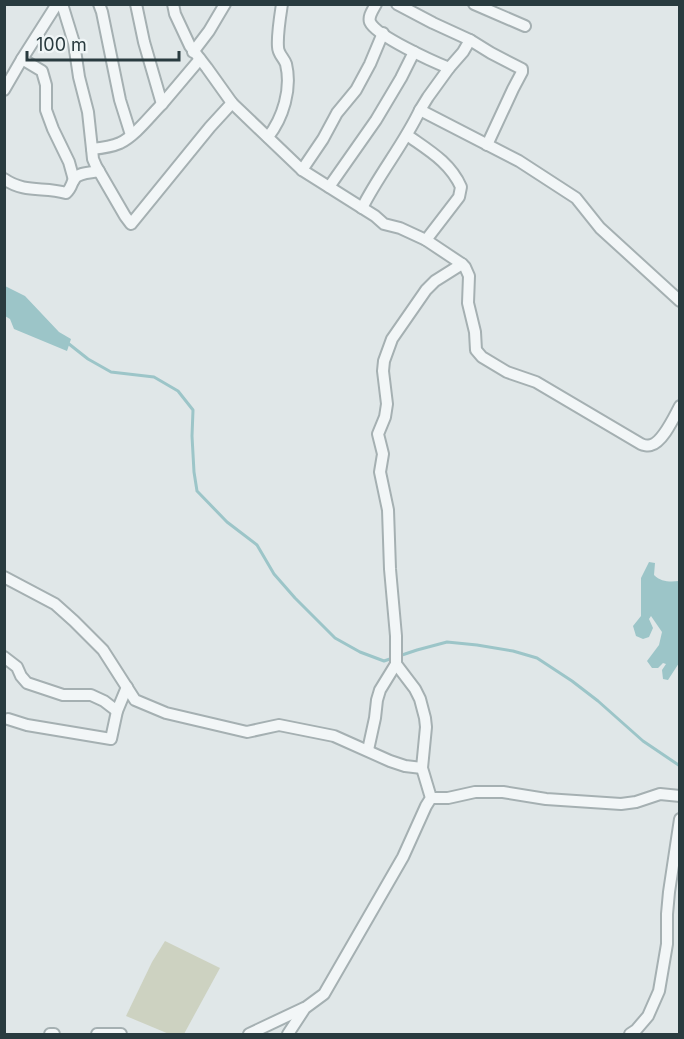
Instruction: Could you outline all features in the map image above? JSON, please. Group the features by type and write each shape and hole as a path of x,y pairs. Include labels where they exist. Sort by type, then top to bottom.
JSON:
{"street":[{"path":"4,90 57,4"},
{"path":"62,4 74,44 88,112 93,160 131,224 232,103"},
{"path":"99,4 120,100 132,135"},
{"path":"136,4 144,42 162,104"},
{"path":"172,4 179,23 197,55 232,103 302,170 384,224 400,228 426,240 462,264 469,276 467,296 475,332 476,350 488,361 507,372 536,382 641,444 650,446 658,441 680,406"},
{"path":"92,149 120,143 132,135 162,104 197,55 225,4"},
{"path":"268,136 281,114 287,85 286,64 278,49 282,4"},
{"path":"376,4 370,16 374,27 398,44 449,68"},
{"path":"397,4 470,40 523,70 487,145"},
{"path":"474,4 525,26"},
{"path":"302,170 337,113 359,83 382,33"},
{"path":"362,208 428,97 470,40"},
{"path":"329,188 380,115 414,52"},
{"path":"22,59 40,69 43,75 46,85 46,110 69,162 74,180"},
{"path":"420,110 519,161 576,198 606,235 680,301"},
{"path":"407,135 442,159 461,187 459,197 426,240"},
{"path":"4,179 31,190 55,190 66,193 78,175 99,171"},
{"path":"368,750 380,690 396,664 388,510 380,472 383,454 378,434 385,417 387,404 384,361 392,339 426,290 435,281 462,264"},
{"path":"4,577 55,604 103,650 135,699 166,713 248,732 279,725 334,736 390,761 422,768"},
{"path":"4,657 17,667 27,683 63,695 91,695 117,711"},
{"path":"249,1035 304,1008 324,994 403,857 431,798 422,768 425,718 415,689 396,664"},
{"path":"8,719 37,727 111,739 117,711 127,687"},
{"path":"431,798 448,798 475,792 503,792 546,799 621,804 660,794 680,796"},
{"path":"630,1035 648,1016 659,991 668,944 669,892 680,819"},
{"path":"288,1035 304,1008"},
{"path":"97,1035 122,1035"}],"green space":[{"path":"165,941 220,968 184,1034 169,1034 126,1016 152,962"}],"water":[{"path":"5,286 25,296 59,332 71,339 67,351 14,329 10,319 5,316"},
{"path":"649,562 655,563 654,575 660,579 679,581 679,663 668,680 663,679 662,670 666,664 652,668 647,661 659,645 662,632 651,616 649,619 653,628 649,637 643,639 636,636 633,626 641,616 641,578"}],"waterway":[{"path":"69,344 88,359 111,372 154,377 178,391 193,410 192,436 197,491 227,522 257,545 274,574 335,638 360,652 384,661 393,658"},
{"path":"399,656 447,642 513,651 537,658 572,681 643,741 680,766"}]}
